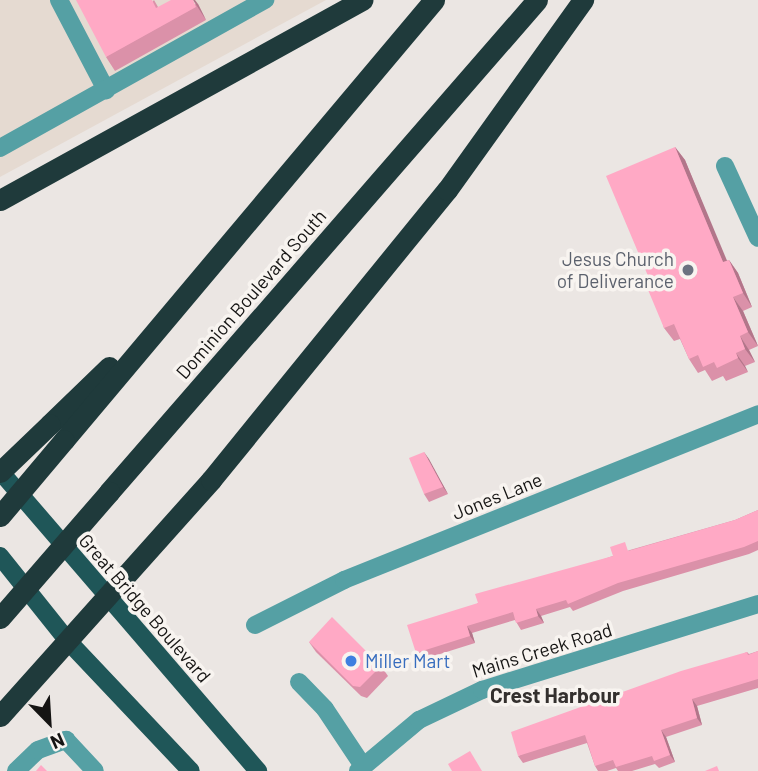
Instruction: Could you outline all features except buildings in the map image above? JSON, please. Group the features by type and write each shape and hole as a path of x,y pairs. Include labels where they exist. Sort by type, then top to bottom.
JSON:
{"highway":[{"path":"0,200 363,0"},
{"path":"0,516 57,432 185,292 434,0"},
{"name":"Dominion Boulevard South","path":"0,618 537,0"},
{"path":"0,716 211,480 447,190 583,0"},
{"path":"0,472 57,432"}],"main road":[{"name":"Great Bridge Boulevard","path":"0,472 258,771"},
{"path":"0,556 67,640 191,771"}],"street":[{"path":"59,0 106,90"},
{"path":"0,148 265,0"},
{"path":"725,166 758,238"},
{"name":"Jones Lane","path":"255,625 344,580 758,414"},
{"name":"Mains Creek Road","path":"360,769 419,720 482,690 758,604"},
{"path":"299,682 325,709 360,769"},
{"path":"16,771 37,750 66,740 95,771"}],"shaded area":[{"path":"0,0 326,0 0,177"}],"place":[{"name":"Jesus Church of Deliverance","path":"688,270"},
{"name":"Miller Mart","path":"351,661"}],"district":[{"name":"Crest Harbour","path":"555,695"}]}
